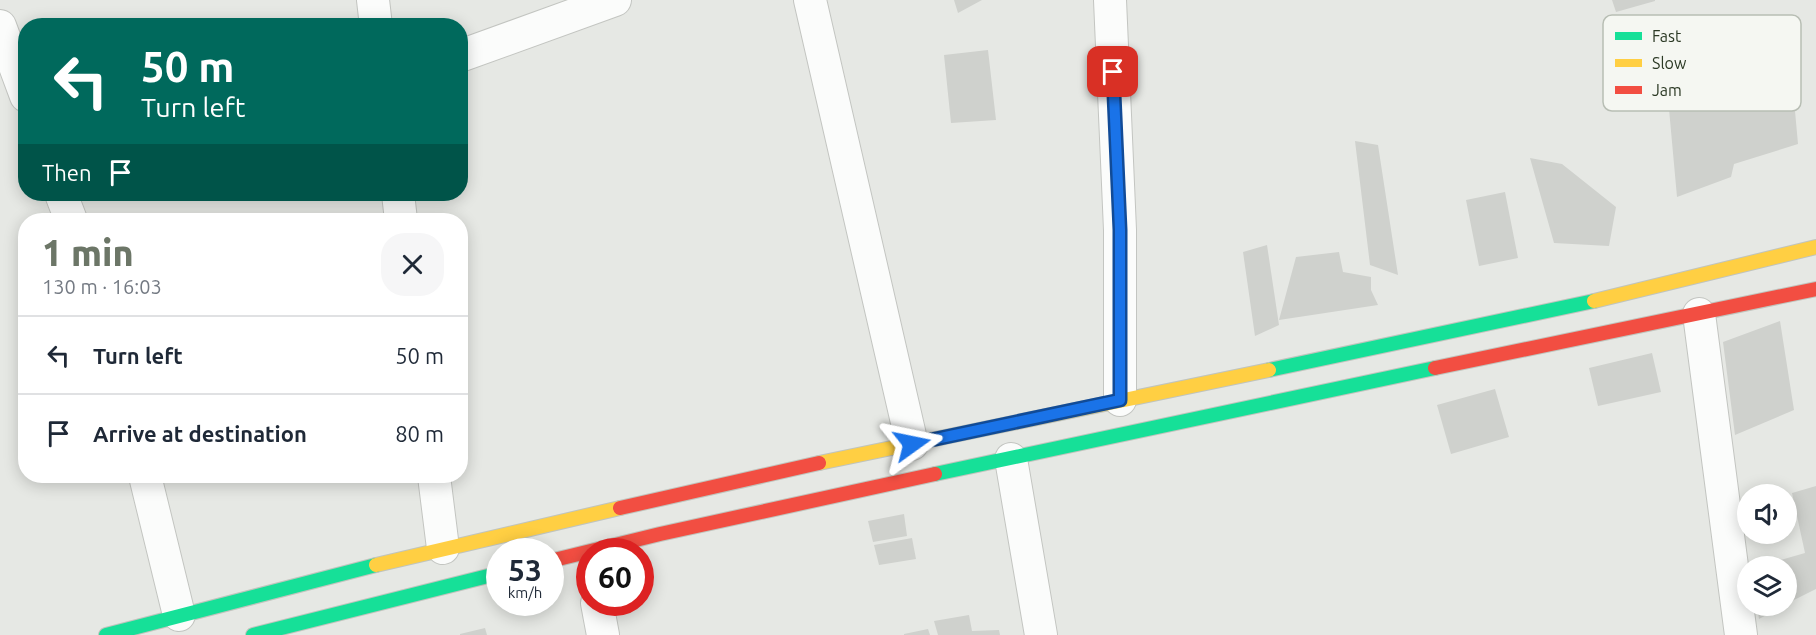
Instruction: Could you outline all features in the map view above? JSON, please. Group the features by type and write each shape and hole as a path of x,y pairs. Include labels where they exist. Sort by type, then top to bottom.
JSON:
{"main road":[{"path":"106,635 443,548 912,444 1510,320 1691,280 1816,247"},
{"path":"654,543 1011,459 1816,289"},
{"path":"253,635 486,577"}],"street":[{"path":"373,0 375,18"},
{"path":"468,53 615,0"},
{"path":"810,0 912,444"},
{"path":"1110,0 1120,230 1120,400"},
{"path":"0,26 18,74"},
{"path":"1699,314 1741,635"},
{"path":"1011,459 1041,635"},
{"path":"147,483 179,615"},
{"path":"435,483 443,548"},
{"path":"599,616 603,635"}],"building":[{"path":"954,0 982,0 958,13"},
{"path":"1612,0 1655,0 1655,1 1616,12"},
{"path":"988,50 996,120 951,123 944,55"},
{"path":"1669,111 1795,111 1798,144 1734,164 1731,177 1677,197"},
{"path":"1355,141 1378,145 1398,275 1370,265"},
{"path":"1530,158 1562,164 1616,207 1609,246 1554,243"},
{"path":"1505,192 1518,258 1479,266 1466,200"},
{"path":"1267,245 1279,325 1255,336 1243,252"},
{"path":"1339,252 1343,272 1371,277 1371,290 1378,305 1279,320 1296,257"},
{"path":"1780,321 1794,410 1735,435 1723,342"},
{"path":"1652,353 1661,392 1598,406 1589,368"},
{"path":"1495,389 1509,437 1451,454 1437,405"},
{"path":"1816,486 1816,589 1797,598 1797,556 1794,556 1805,553 1797,516 1797,492"},
{"path":"904,514 907,536 873,542 868,521"},
{"path":"912,538 916,559 879,565 874,545"},
{"path":"969,615 972,631 999,630 1000,635 938,635 934,621"},
{"path":"485,628 487,635 460,635 460,634"},
{"path":"928,629 930,635 904,635 904,634"}],"traffic: fast":[{"path":"1269,370 1594,301"},
{"path":"935,474 1435,368"},
{"path":"106,635 376,565"},
{"path":"253,635 486,577"}],"traffic: slow":[{"path":"1594,301 1816,247"},
{"path":"819,463 1269,370"},
{"path":"376,565 620,508"}],"traffic: jam":[{"path":"1435,368 1816,289"},
{"path":"620,508 819,463"},
{"path":"564,558 660,534 935,474"}],"route":[{"path":"912,444 1120,400 1120,230 1113,72"}]}
